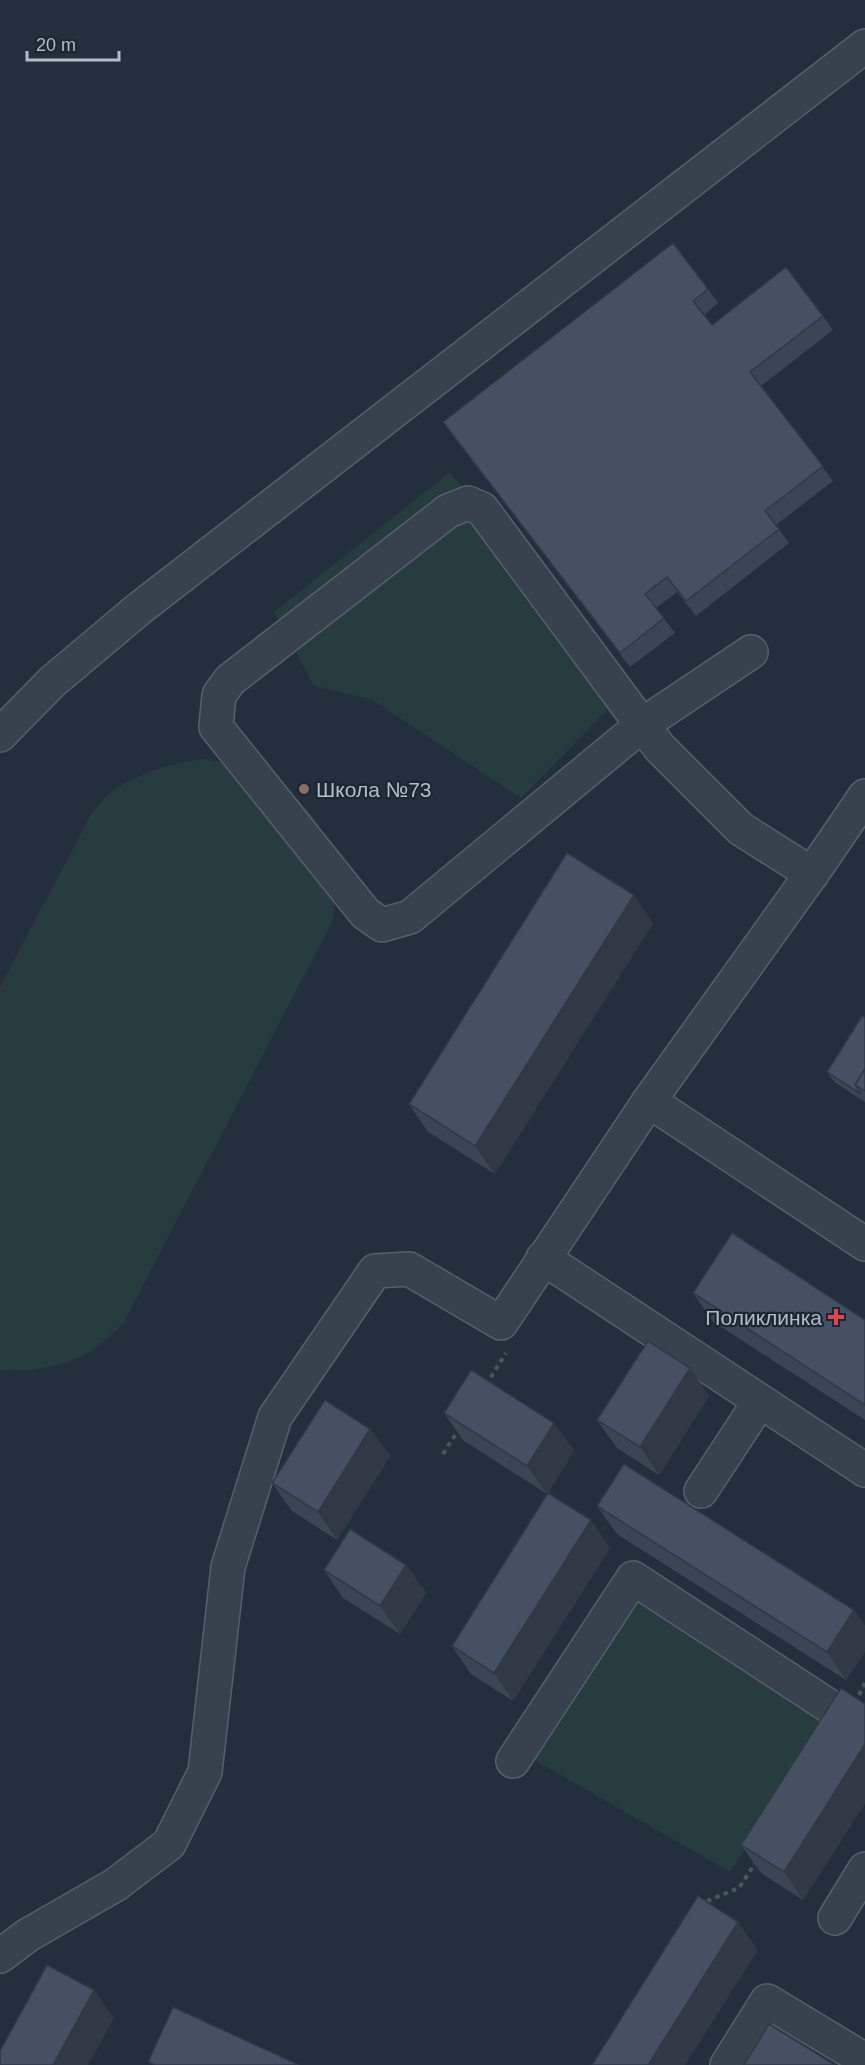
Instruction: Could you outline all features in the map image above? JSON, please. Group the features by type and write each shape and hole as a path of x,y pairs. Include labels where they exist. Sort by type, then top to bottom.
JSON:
{"street":[{"path":"0,735 52,682 140,608 865,46"},
{"path":"751,652 642,725 410,917 382,925 365,913 216,727 219,695 230,680 448,511 468,503 482,509 642,725 660,748 741,829 812,874"},
{"path":"0,1956 28,1935 115,1885 169,1844 205,1772 228,1567 274,1417 375,1271 409,1269 501,1323 649,1101 812,874 865,796"},
{"path":"649,1101 865,1244"},
{"path":"543,1258 865,1470"},
{"path":"701,1491 760,1401"},
{"path":"513,1761 633,1578 829,1706"},
{"path":"835,1918 865,1869"},
{"path":"727,2065 767,2001 865,2060"}],"path":[{"path":"484,1389 508,1350"},
{"path":"443,1454 460,1427"},
{"path":"707,1901 739,1888 758,1859"}],"green space":[{"path":"450,472 624,693 521,798 371,699 314,686 274,612"},
{"path":"203,759 234,764 270,779 294,796 313,818 327,843 332,861 333,920 123,1324 95,1348 80,1357 47,1368 0,1369 0,987 90,816 102,800 121,785 144,774 167,766"},
{"path":"637,1592 828,1719 730,1872 529,1757"}],"building":[{"path":"673,243 708,289 693,301 712,325 786,267 823,316 750,372 823,466 765,511 779,529 686,601 667,577 645,594 664,618 620,653 443,422"},
{"path":"567,853 634,895 475,1146 409,1104"},
{"path":"862,1016 865,1018 865,1069 855,1085 861,1094 827,1072"},
{"path":"865,1069 865,1091 855,1085"},
{"path":"732,1233 865,1320 865,1405 693,1293"},
{"path":"648,1341 690,1368 640,1447 597,1420"},
{"path":"471,1370 554,1423 527,1466 444,1413"},
{"path":"325,1400 370,1429 318,1512 272,1483"},
{"path":"624,1464 854,1610 827,1652 597,1506"},
{"path":"548,1493 591,1520 494,1673 452,1646"},
{"path":"350,1529 406,1565 380,1606 324,1570"},
{"path":"841,1688 865,1704 865,1744 784,1872 741,1845"},
{"path":"698,1896 738,1922 648,2065 592,2065"},
{"path":"47,1965 94,1990 53,2065 0,2065 0,2051"},
{"path":"173,2007 299,2065 155,2065 148,2062"},
{"path":"769,2024 835,2065 744,2065"}],"place":[{"name":"Школа №73","path":"304,789"},
{"name":"Поликлинка","path":"836,1317"}]}
